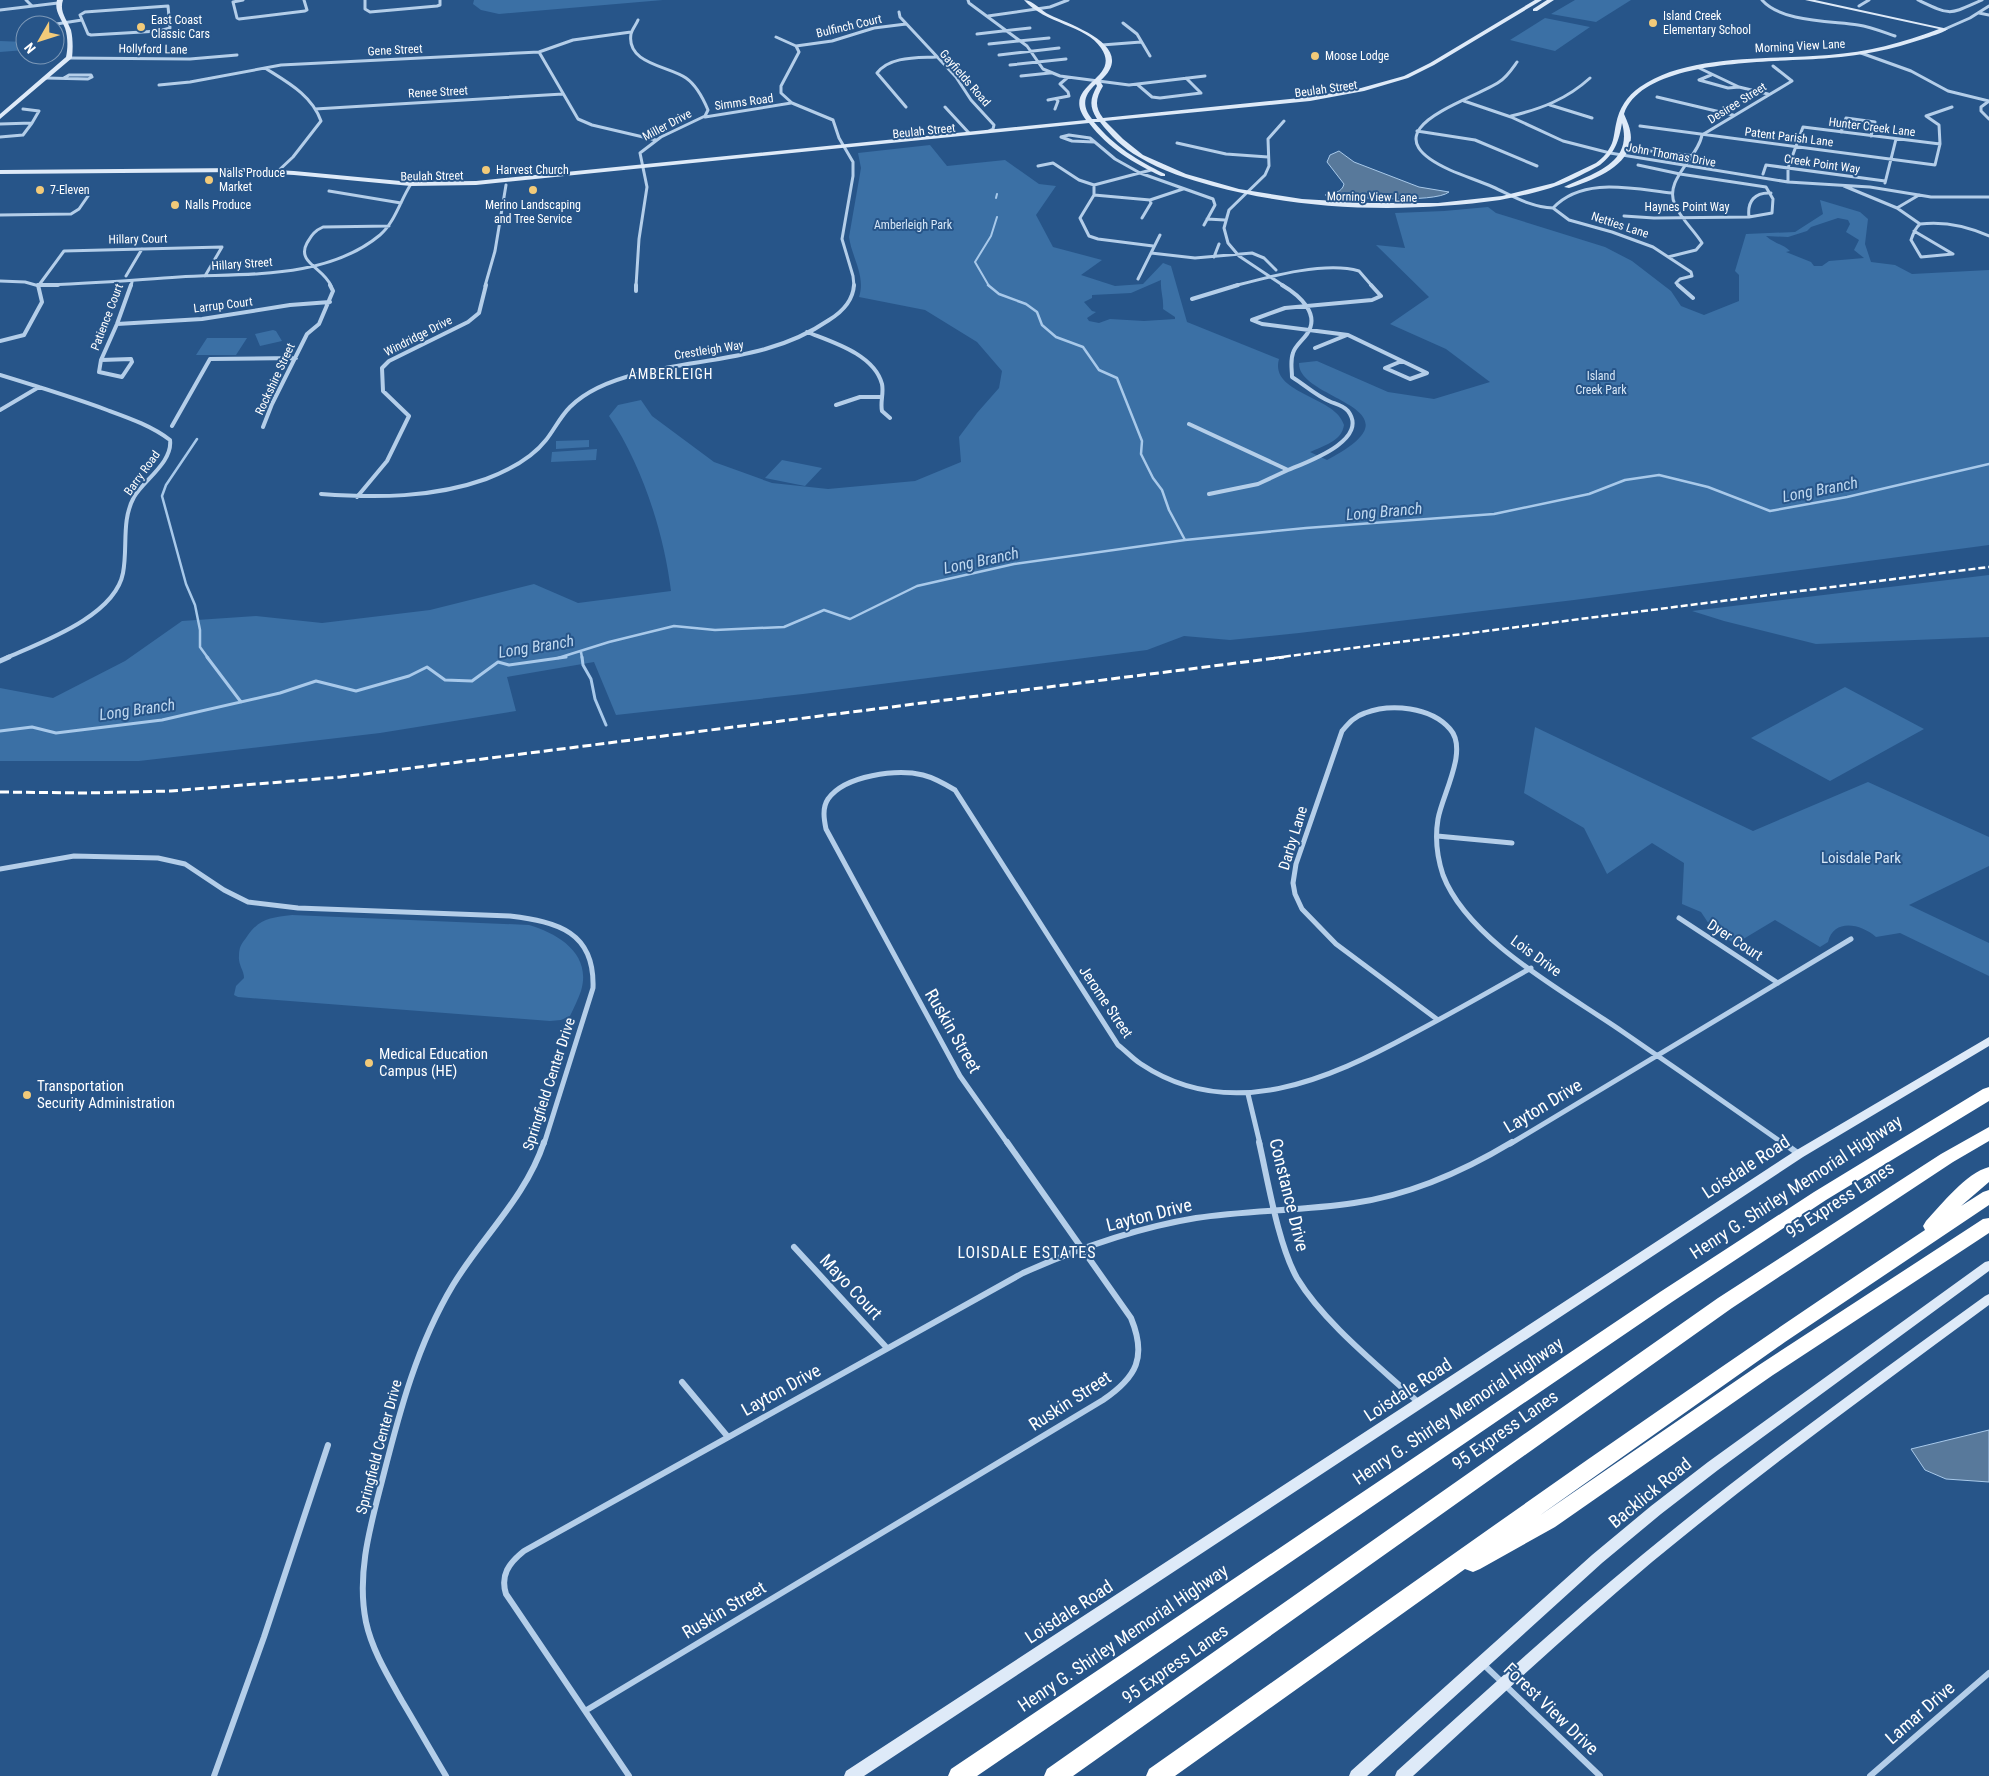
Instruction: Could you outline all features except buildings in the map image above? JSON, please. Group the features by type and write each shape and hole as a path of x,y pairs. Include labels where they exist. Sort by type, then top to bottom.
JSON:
{"highway":[{"name":"Henry G. Shirley Memorial Highway","path":"959,1776 1666,1297 1820,1196 1989,1093"},
{"name":"95 Express Lanes","path":"1055,1776 1725,1303 1946,1158 1989,1132"},
{"path":"1914,1245 1960,1196 1989,1173"},
{"path":"1157,1776 1687,1401 1914,1245 1989,1196"},
{"path":"1408,1599 1548,1521 1750,1381 1989,1224"}],"main road":[{"path":"1027,0 1036,10 1086,34 1102,45 1108,55 1109,64 1105,74 1098,82 1087,88 1081,102 1084,111 1092,123"},
{"name":"Beulah Street","path":"1103,122 1310,99 1378,86 1419,72 1539,0"},
{"name":"Beulah Street","path":"409,187 643,168 1092,123 1315,103 1385,90 1414,80 1434,71 1551,0"},
{"path":"1808,0 1945,29"},
{"path":"59,2 62,15"},
{"path":"1524,9 1534,11"},
{"path":"0,117 69,58 70,42 65,26"},
{"name":"Morning View Lane","path":"1103,122 1136,153 1157,165 1200,182 1244,195 1312,202 1384,206 1454,203 1508,195 1543,187 1576,176 1598,164 1610,153 1616,144 1623,108 1630,98 1643,87 1667,76 1697,67 1748,60 1861,54 1945,29"},
{"path":"1098,82 1100,86 1093,102 1094,109 1103,122"},
{"path":"1622,115 1627,132 1627,145 1622,155"},
{"name":"Beulah Street","path":"846,148 989,131 1092,123"},
{"name":"Morning View Lane","path":"1092,123 1120,151 1151,170 1208,189 1309,206 1381,210 1451,208 1515,199 1552,191 1584,180 1607,168 1622,155"},
{"name":"Beulah Street","path":"0,172 220,170 276,173 409,187 506,185 643,168"},
{"name":"Beulah Street","path":"0,176 51,172"},
{"name":"Loisdale Road","path":"851,1776 1799,1154 1989,1041"},
{"name":"Backlick Road","path":"1356,1776 1597,1559 1656,1510 1713,1466 1989,1265"},
{"path":"1402,1776 1622,1579 1682,1530 1739,1485 1989,1299"}],"street":[{"path":"26,0 32,6"},
{"path":"244,0 233,2 237,18 239,19 305,12 307,10 304,0"},
{"path":"365,0 366,9 370,12 437,6 440,5 440,0"},
{"path":"968,0 969,3 1020,41 1031,51 1043,69 1051,73 1067,78 1138,85 1205,76"},
{"path":"987,16 1036,10 1055,6 1068,0"},
{"path":"1762,0 1766,6 1778,11 1837,23 1858,25 1895,36"},
{"path":"1860,6 1869,0"},
{"path":"1918,0 1942,11 1953,13 1982,0"},
{"path":"0,10 59,2"},
{"path":"168,6 170,28 158,31 91,36 88,34 82,20 80,15 85,12 168,6"},
{"name":"Morning View Lane","path":"1945,29 1989,6"},
{"name":"Gayfields Road","path":"899,12 900,17 956,78 971,100 994,125 993,129 989,131"},
{"path":"1978,13 1989,15"},
{"path":"65,23 82,20"},
{"path":"631,32 638,20"},
{"path":"1122,23 1138,34 1150,56"},
{"name":"Bulfinch Court","path":"796,46 832,41 874,28 906,24"},
{"path":"977,34 1030,28"},
{"name":"Gene Street","path":"159,85 190,82 264,67 539,52 568,40 631,32"},
{"name":"Miller Drive","path":"631,32 632,44 643,59 681,75 692,84 708,110 700,119 656,140 645,147 640,153 647,187 636,291"},
{"path":"776,37 796,46 798,55 780,89 784,98 791,103"},
{"path":"989,44 1048,38"},
{"path":"1102,45 1141,42"},
{"path":"999,55 1059,48"},
{"path":"539,52 575,116 582,121 656,140"},
{"path":"1861,54 1911,71 1948,92 1989,101"},
{"name":"Hollyford Lane","path":"69,58 190,59 237,55"},
{"path":"906,107 877,73 878,70 885,64 936,57"},
{"path":"1010,66 1066,59"},
{"path":"1417,131 1428,118 1498,82 1517,62"},
{"name":"Desiree Street","path":"1672,193 1680,174 1695,156 1702,135 1792,81 1773,66"},
{"path":"264,67 298,90 315,109 320,118 320,123 293,157 276,173"},
{"path":"1697,67 1739,87 1768,94"},
{"path":"1021,76 1051,73"},
{"path":"48,77 91,75 92,77 88,79 64,77"},
{"path":"1711,75 1699,80 1728,88 1739,87"},
{"path":"1048,100 1069,96 1068,92 1060,84 1067,78"},
{"path":"1138,85 1152,96 1160,98 1201,93 1186,78"},
{"path":"1511,116 1550,105 1574,92 1590,78"},
{"name":"Renee Street","path":"315,109 562,94"},
{"path":"1657,97 1733,115"},
{"path":"1055,109 1058,101 1056,99"},
{"name":"John Thomas Drive","path":"1464,101 1511,116 1563,141 1610,153 1788,182 1883,188 1944,198 1989,197"},
{"path":"1989,101 1981,108 1981,111 1989,119"},
{"name":"Simms Road","path":"700,119 791,103"},
{"name":"Crestleigh Way","path":"321,494 385,497 422,494 455,488 486,478 514,466 534,452 549,438 560,418 570,407 606,384 654,369 748,355 807,332 839,313 850,302 854,290 854,279 841,240 853,166 846,148 838,137 835,124 829,117 791,103"},
{"path":"1550,105 1592,118"},
{"path":"945,106 968,134"},
{"path":"1940,144 1939,123 1926,116 1952,107"},
{"path":"0,137 23,136 39,111 23,109"},
{"path":"1842,132 1846,118 1875,122 1871,136"},
{"path":"1209,494 1258,484 1338,446 1350,436 1353,423 1347,410 1323,398 1292,377 1294,351 1310,329 1311,315 1307,306 1295,293 1251,266 1237,254 1227,239 1225,220 1229,210 1265,175 1268,166 1268,138 1284,121"},
{"path":"0,124 32,124"},
{"name":"Patent Parish Lane","path":"1640,126 1935,165 1940,144"},
{"name":"Hunter Creek Lane","path":"1795,147 1803,127 1940,144"},
{"path":"1417,131 1448,134 1480,142 1537,166"},
{"name":"Netties Lane","path":"1417,131 1417,142 1421,150 1434,161 1531,206 1553,208 1569,220 1636,240 1668,257 1691,272 1692,276 1680,279 1676,283 1693,298"},
{"path":"1094,142 1072,141 1061,137 1069,135 1090,138 1116,159 1140,174 1213,199 1215,205 1204,225"},
{"path":"1883,188 1896,139"},
{"path":"1177,142 1226,154 1268,157"},
{"path":"1788,182 1788,168 1795,147"},
{"path":"1643,150 1695,156"},
{"path":"1038,166 1053,163 1079,180 1094,185 1151,170"},
{"name":"Haynes Point Way","path":"1624,216 1684,218 1749,217 1772,213 1774,206 1771,194 1766,187 1759,184 1680,174 1638,165"},
{"name":"Creek Point Way","path":"1763,174 1766,165 1885,181"},
{"name":"Windridge Drive","path":"357,497 387,461 409,416 381,389 380,383 383,366 473,319 480,312 495,251 506,185"},
{"path":"1094,185 1094,195 1080,218 1089,236 1098,239 1153,246"},
{"path":"1841,185 1897,208 1920,224 1934,223 1966,227 1989,236"},
{"name":"Hillary Street","path":"0,281 25,282 39,285 83,285 259,274 311,265 358,249 379,236 388,226 409,187"},
{"name":"Netties Lane","path":"1553,208 1557,200 1596,187 1672,193"},
{"path":"1094,195 1150,200 1183,189"},
{"name":"Beulah Street","path":"328,191 401,202"},
{"name":"Haynes Point Way","path":"1749,217 1748,213 1752,199 1756,194 1762,192 1771,194"},
{"path":"1668,257 1691,252 1700,247 1702,243 1676,207 1672,193"},
{"path":"1897,208 1919,195"},
{"path":"0,215 71,214 79,208 88,196"},
{"path":"1142,218 1151,203 1150,200"},
{"path":"1207,218 1225,220"},
{"path":"1914,232 1953,254 1921,257 1912,245 1911,240 1914,232 1920,224"},
{"path":"330,302 333,292 332,285 304,257 303,251 315,229 323,227 388,226"},
{"path":"1138,279 1160,235"},
{"path":"1214,257 1219,244"},
{"name":"Hillary Court","path":"39,285 64,251 222,247 206,276"},
{"path":"126,276 142,249"},
{"path":"1151,253 1195,258 1257,254 1276,270"},
{"path":"1192,299 1269,276 1352,269 1359,271 1381,296 1372,300 1278,309 1252,320 1262,324 1348,335 1427,373 1410,379 1385,368 1402,361"},
{"name":"Patience Court","path":"102,360 131,359 132,362 122,376 99,372 102,360 132,282"},
{"path":"0,341 17,338 27,332 42,302 39,285"},
{"name":"Larrup Court","path":"117,324 202,319 290,305 330,302"},
{"name":"Rockshire Street","path":"263,427 272,404 307,334 319,324 330,302"},
{"path":"807,332 851,352 871,366 880,380 882,411 890,418"},
{"path":"1315,348 1348,335"},
{"path":"172,426 210,359 296,358"},
{"name":"Barry Road","path":"0,375 39,386 158,431 170,439 171,447 167,456 139,490 128,510 123,575 118,590 90,616 0,661"},
{"path":"0,410 39,386"},
{"path":"836,405 860,397 882,397"},
{"path":"1189,424 1288,470"},
{"name":"Darby Lane","path":"1405,709 1389,708 1367,712 1350,720 1342,731 1296,864 1293,880 1295,895 1312,923 1332,941 1438,1020"},
{"name":"Lois Drive","path":"1405,709 1423,713 1443,722 1452,730 1456,739 1457,752 1438,817 1437,836 1440,865 1447,884 1466,914 1490,938 1531,968 1799,1154"},
{"name":"Jerome Street","path":"872,775 890,772 916,774 943,782 959,794 1110,1035 1128,1055 1154,1074 1187,1086 1211,1091 1248,1094 1299,1084 1332,1074 1366,1059 1531,968"},
{"name":"Ruskin Street","path":"585,1711 1103,1400 1124,1385 1134,1372 1139,1358 1140,1344 1138,1332 1131,1318 960,1076 826,829 823,814 830,798 847,784 872,775"},
{"path":"1437,836 1512,843"},
{"name":"Springfield Center Drive","path":"0,869 74,856 158,858 191,867 224,890 248,902 298,908 510,916 536,919 548,922 569,932 581,942 592,957 594,970 593,988 538,1161 516,1201 482,1242 463,1270 441,1306 424,1342 403,1401 368,1537 363,1571 363,1594 366,1622 372,1644 382,1668 446,1776"},
{"name":"Dyer Court","path":"1678,918 1778,983"},
{"name":"Layton Drive","path":"629,1776 506,1594 502,1579 508,1566 524,1551 1023,1273 1082,1249 1126,1233 1168,1223 1221,1214 1365,1201 1408,1191 1445,1178 1491,1155 1851,940"},
{"name":"Constance Drive","path":"1248,1094 1287,1255 1297,1277 1311,1298 1343,1333 1419,1403"},
{"name":"Mayo Court","path":"794,1247 887,1348"},
{"path":"682,1382 728,1438"},
{"path":"214,1776 264,1637 328,1445"},
{"name":"Forest View Drive","path":"1482,1664 1600,1776"},
{"name":"Lamar Drive","path":"1870,1776 1989,1673"}],"green space":[{"path":"474,0 663,0 499,14 481,10 473,4"},
{"path":"1575,0 1631,0 1596,22 1551,14"},
{"path":"1545,18 1590,27 1555,51 1510,40"},
{"path":"0,41 15,42 15,51 0,52"},
{"path":"930,145 947,166 1005,160 1039,184 1056,186 1036,215 1053,247 1102,260 1081,275 1115,286 1143,284 1163,263 1171,266 1187,322 1279,359 1279,371 1284,380 1293,388 1329,407 1339,415 1344,425 1340,435 1331,442 1310,452 1327,460 1355,442 1365,428 1362,416 1350,406 1317,387 1304,376 1299,363 1317,361 1388,392 1434,399 1490,382 1446,349 1390,324 1429,297 1376,245 1405,248 1395,213 1488,207 1496,213 1605,247 1632,261 1671,291 1681,306 1704,315 1739,301 1739,275 1735,271 1746,234 1795,232 1823,214 1820,200 1860,212 1868,219 1865,244 1871,262 1895,265 1912,274 1989,270 1989,545 1574,600 1299,633 1230,640 1184,636 1147,650 803,694 616,715 594,662 507,677 516,711 380,733 139,761 0,761 0,688 53,698 125,661 182,621 256,616 322,623 430,610 534,584 578,603 671,591 663,546 650,500 632,456 609,416 618,405 641,400 652,416 714,462 772,483 828,489 915,481 961,462 959,437 999,388 1002,371 977,342 925,310 859,297 861,289 860,274 849,237 861,168 858,153","holes":["1838,218 1848,220 1850,224 1846,232 1859,240 1854,250 1864,258 1829,261 1822,266 1814,266 1811,262 1786,252 1790,251 1766,236 1788,237","1161,280 1163,309 1175,317 1175,319 1144,321 1110,319 1099,323 1089,321 1087,318 1096,312 1092,311 1084,302 1092,298 1092,295 1131,293"]},
{"path":"276,331 282,341 260,346 255,334"},
{"path":"207,338 247,338 236,355 196,355"},
{"path":"589,440 589,447 556,449 556,441"},
{"path":"597,449 596,460 551,462 552,452"},
{"path":"782,460 822,468 805,486 765,478"},
{"path":"1989,575 1989,637 1816,644 1692,611"},
{"path":"1845,687 1924,729 1830,781 1751,738"},
{"name":"Loisdale Park","path":"1535,727 1753,831 1868,782 1989,837 1989,866 1909,905 1989,943 1989,976 1900,933 1876,937 1863,929 1849,926 1842,926 1836,929 1831,934 1828,942 1820,947 1775,920 1735,944 1713,930 1701,912 1682,904 1684,863 1652,843 1607,874 1584,828 1524,793"},
{"path":"292,915 529,925 562,940 577,956 582,966 581,991 570,1016 561,1020 550,1021 238,997 234,995 236,986 244,978 239,959 240,948 244,940 260,923 271,918"}],"shaded area":[{"path":"1339,151 1354,162 1419,187 1449,192 1440,196 1409,199 1325,195 1339,191 1344,184 1327,162 1330,155"},
{"path":"1989,1430 1989,1482 1946,1479 1925,1470 1911,1449"}],"waterway":[{"path":"996,198 997,194"},
{"path":"989,286 975,262 991,236 997,217"},
{"path":"989,286 999,294 1026,304 1037,312 1042,325 1056,337 1083,347 1099,370 1117,378 1142,441 1141,454 1153,478 1162,490 1169,510 1185,540"},
{"path":"197,439 166,485 162,496 186,584 195,605 200,630 200,647 208,658"},
{"name":"Long Branch","path":"1185,540 1306,528 1494,514 1589,494 1625,480 1659,475 1708,487 1770,511 1847,497 1989,464"},
{"name":"Long Branch","path":"558,658 609,642 674,626 715,630 784,627 824,610 850,619 917,586 1014,564 1185,540"},
{"name":"Long Branch","path":"581,652 582,658"},
{"path":"207,657 241,702"},
{"name":"Long Branch","path":"241,702 280,693 316,681 356,691 409,676 427,667 445,680 472,681 498,662 509,665 566,657"},
{"path":"582,657 583,665 591,679 595,699 606,725"},
{"name":"Long Branch","path":"0,731 32,727 56,733 162,720 241,702"}],"railway":[{"path":"1274,658 1989,567"},
{"path":"0,792 171,791 341,777 1284,657"}],"place":[{"name":"Island Creek Elementary School","path":"1653,23"},
{"name":"East Coast Classic Cars","path":"141,27"},
{"name":"Moose Lodge","path":"1315,56"},
{"name":"Harvest Church","path":"486,170"},
{"name":"Nalls Produce Market","path":"209,180"},
{"name":"7-Eleven","path":"40,190"},
{"name":"Merino Landscaping and Tree Service","path":"533,190"},
{"name":"Nalls Produce","path":"175,205"},
{"name":"Medical Education Campus (HE)","path":"369,1063"},
{"name":"Transportation Security Administration","path":"27,1095"}],"district":[{"name":"AMBERLEIGH","path":"671,374"},
{"name":"LOISDALE ESTATES","path":"1027,1252"}],"park label":[{"name":"Amberleigh Park","path":"913,225"},
{"name":"Island Creek Park","path":"1601,383"}]}
